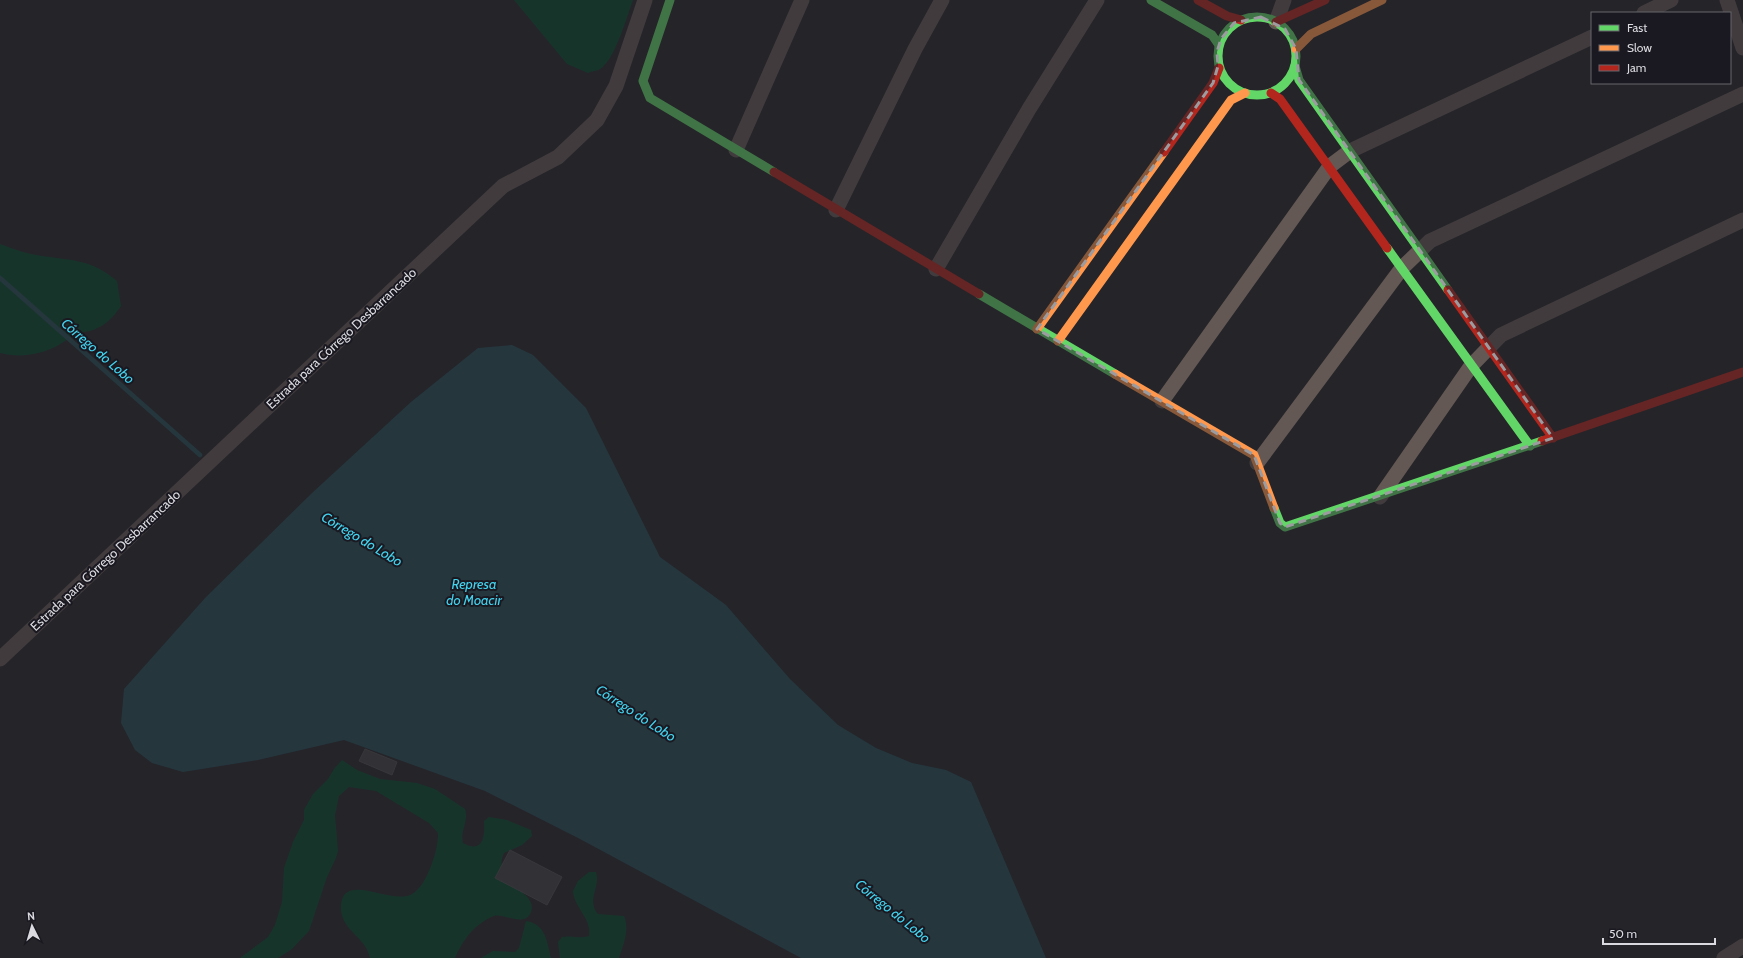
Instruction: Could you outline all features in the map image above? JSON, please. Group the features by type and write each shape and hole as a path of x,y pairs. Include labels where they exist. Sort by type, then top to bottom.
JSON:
{"street":[{"name":"Estrada para Córrego Desbarrancado","path":"0,658 503,186 558,157 597,120 616,86 645,0"},
{"path":"670,0 643,81 650,98 1058,341 1251,452 1254,455 1280,523 1285,527 1530,446 1743,372"},
{"path":"736,150 802,0"},
{"path":"836,210 915,49 942,0"},
{"path":"936,269 1029,109 1097,0"},
{"path":"1198,0 1227,16 1241,20 1261,17 1276,22 1290,35 1296,49 1295,66 1299,80 1553,438"},
{"path":"1276,22 1284,0"},
{"path":"1276,22 1325,0"},
{"path":"1296,49 1311,34 1382,0"},
{"path":"1646,12 1671,0"},
{"path":"1727,0 1743,48"},
{"path":"1155,1 1212,35 1218,46"},
{"path":"1241,20 1229,28 1218,46 1217,59 1219,68 1229,84 1245,93 1257,95 1271,93 1285,84 1295,66"},
{"path":"1162,401 1330,166 1350,151 1591,37"},
{"path":"1037,328 1213,83 1219,68"},
{"path":"1058,341 1231,100 1236,96 1245,93"},
{"path":"1271,93 1280,98 1330,166 1471,366 1530,446"},
{"path":"1257,463 1402,268 1430,241 1743,94"},
{"path":"1379,497 1471,366 1501,335 1743,220"},
{"path":"1724,958 1743,946"}],"highlighted area":[{"path":"1261,17 1285,29 1296,49 1299,80 1553,438 1285,527 1280,523 1254,455 1037,329 1213,83 1218,66 1217,52 1221,39 1234,23"}],"green space":[{"path":"514,0 633,0 611,57 600,69 588,73 567,64"},
{"path":"0,244 31,254 82,262 99,269 117,281 121,306 111,318 100,327 90,331 78,333 57,346 43,352 29,355 7,355 0,353"},
{"path":"342,760 357,770 380,779 417,783 435,789 465,809 466,818 462,839 463,843 470,846 479,845 481,842 484,833 484,821 489,817 507,820 531,830 532,836 522,845 504,853 501,863 503,872 508,879 528,898 532,905 531,912 528,917 519,920 494,916 487,919 470,933 455,958 370,958 364,945 345,923 342,917 341,909 343,898 348,892 357,890 401,897 414,893 428,874 436,850 438,833 429,823 376,791 349,787 339,796 335,815 338,851 327,877 309,931 292,949 278,958 240,958 268,937 275,925 282,902 284,868 293,842 304,820 304,810 313,794 328,779"},
{"path":"589,872 596,872 597,883 593,904 598,914 624,916 626,921 624,943 619,958 560,958 558,942 562,937 589,936 586,918 576,903 573,891 578,881"},
{"path":"526,921 533,923 542,930 547,940 551,958 481,958 493,951 515,952 519,948"}],"water":[{"name":"Represa do Moacir","path":"512,345 533,355 586,408 660,557 726,605 790,679 838,725 876,748 912,763 946,770 971,782 1046,958 801,958 580,839 485,791 344,740 258,760 183,772 152,763 135,750 121,723 124,689 206,597 312,493 411,402 478,348"}],"building":[{"path":"365,749 397,762 392,775 359,761"},
{"path":"510,850 562,877 547,905 495,878"}],"waterway":[{"name":"Córrego do Lobo","path":"0,278 200,455"}],"traffic: fast":[{"path":"670,0 643,81 650,98 774,172"},
{"path":"1151,0 1212,35 1219,45"},
{"path":"1249,17 1265,17 1279,23 1290,34 1296,48 1296,56 1296,64 1290,78 1279,89 1265,95 1249,95 1235,89 1224,78 1218,64 1218,48 1224,34 1235,23 1249,17"},
{"path":"1295,66 1299,80 1448,290"},
{"path":"1387,248 1530,446"},
{"path":"979,294 1115,374"},
{"path":"1274,508 1280,523 1285,527 1542,441"}],"traffic: slow":[{"path":"1296,49 1311,34 1382,0"},
{"path":"1058,341 1231,100 1245,93"},
{"path":"1037,329 1164,152"},
{"path":"1115,374 1254,455 1274,508"}],"traffic: jam":[{"path":"1198,0 1227,16 1241,20"},
{"path":"1276,22 1325,0"},
{"path":"1164,152 1213,83 1219,68"},
{"path":"1271,93 1280,99 1387,248"},
{"path":"774,172 979,294"},
{"path":"1448,290 1553,438"},
{"path":"1542,441 1743,372"}]}
